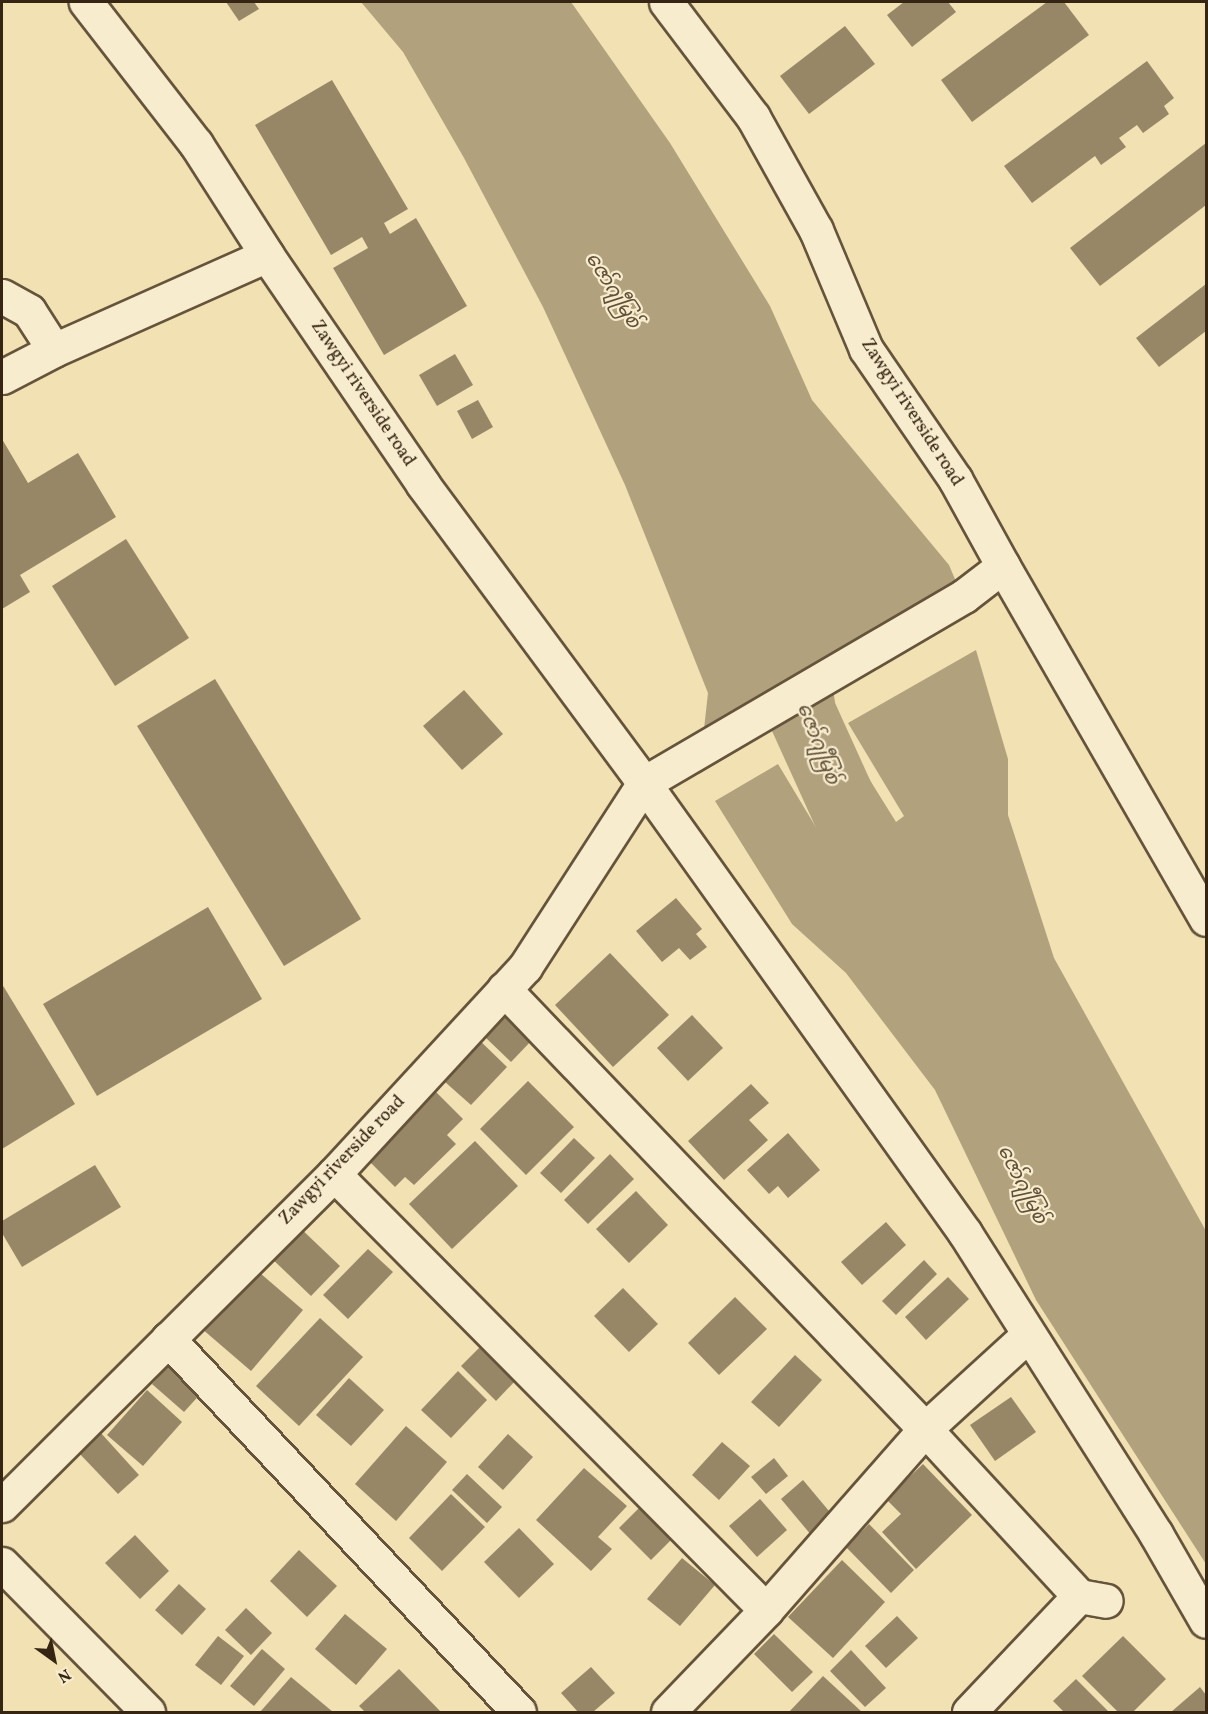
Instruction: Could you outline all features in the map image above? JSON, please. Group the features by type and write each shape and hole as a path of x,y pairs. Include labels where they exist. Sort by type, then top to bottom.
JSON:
{"street":[{"name":"Zawgyi riverside road","path":"86,2 196,144 267,255 423,484 644,783"},
{"name":"Zawgyi riverside road","path":"666,2 753,117 816,230 866,349 955,479 1206,919"},
{"path":"2,377 54,350 267,255"},
{"path":"2,296 29,310 54,350"},
{"name":"Zawgyi riverside road","path":"2,1505 334,1174 525,967 644,783 686,761 964,596 1003,566"},
{"path":"644,783 965,1233 1156,1534 1206,1621"},
{"path":"504,989 925,1429 1093,1599 969,1713"},
{"path":"334,1174 766,1610"},
{"path":"668,1713 766,1610 925,1429 1028,1335"},
{"path":"168,1339 519,1713"},
{"path":"7,1580 148,1713"}],"water":[{"path":"361,2 571,2 670,143 770,306 812,400 949,565 968,610 834,692 821,671 812,677 825,698 775,728 761,706 753,712 766,734 699,774 708,693 625,485 543,307 464,158 403,52"},
{"path":"976,650 1008,759 1008,815 1054,958 1206,1231 1206,1564 1036,1300 935,1090 846,973 792,924 715,801 778,764 832,854 841,850 788,758 838,729 896,822 904,816 848,723"}],"building":[{"path":"226,2 254,2 259,9 239,21"},
{"path":"904,2 948,2 956,12 912,47 887,15"},
{"path":"1047,2 1064,2 1089,35 972,122 941,80"},
{"path":"845,26 875,64 809,114 780,76"},
{"path":"1147,61 1174,98 1164,106 1169,114 1143,133 1137,125 1119,138 1126,147 1101,165 1095,156 1032,203 1004,166"},
{"path":"332,80 408,209 384,223 390,234 416,218 467,306 384,355 333,268 368,248 362,237 331,255 255,125"},
{"path":"1206,143 1206,205 1100,286 1070,248"},
{"path":"1206,284 1206,331 1159,367 1136,338"},
{"path":"455,354 473,385 437,406 419,375"},
{"path":"478,400 493,427 472,439 457,411"},
{"path":"2,439 28,483 78,453 116,517 20,575 30,592 2,609"},
{"path":"126,539 189,638 115,686 52,586"},
{"path":"215,679 361,919 284,966 137,726"},
{"path":"464,690 503,734 462,770 423,726"},
{"path":"676,898 702,929 696,934 707,947 690,960 679,948 662,962 636,931"},
{"path":"208,907 262,999 97,1096 43,1004"},
{"path":"610,953 669,1015 613,1067 555,1005"},
{"path":"2,984 75,1104 2,1149"},
{"path":"507,1014 533,1039 511,1062 485,1037"},
{"path":"692,1015 723,1048 688,1081 657,1048"},
{"path":"473,1034 507,1067 471,1105 436,1074"},
{"path":"528,1081 574,1127 526,1175 480,1129"},
{"path":"427,1083 463,1119 447,1135 456,1144 414,1185 405,1177 395,1187 359,1151"},
{"path":"751,1084 769,1103 749,1120 768,1140 724,1180 688,1141"},
{"path":"788,1133 820,1170 788,1198 778,1186 769,1194 747,1170"},
{"path":"574,1138 595,1158 561,1193 540,1173"},
{"path":"475,1141 518,1186 452,1249 409,1204"},
{"path":"610,1154 634,1179 588,1224 564,1200"},
{"path":"95,1165 121,1207 22,1267 2,1233 2,1221"},
{"path":"636,1191 668,1225 629,1263 596,1229"},
{"path":"886,1222 906,1245 862,1285 841,1262"},
{"path":"296,1224 340,1266 311,1296 267,1254"},
{"path":"368,1249 393,1272 348,1319 323,1295"},
{"path":"924,1260 937,1274 896,1315 882,1301"},
{"path":"253,1267 303,1310 251,1371 201,1328"},
{"path":"948,1277 969,1299 926,1340 905,1317"},
{"path":"623,1288 658,1324 629,1352 594,1316"},
{"path":"735,1297 767,1329 719,1375 688,1343"},
{"path":"320,1318 363,1357 299,1426 256,1386"},
{"path":"482,1345 517,1379 496,1401 461,1366"},
{"path":"795,1355 822,1380 779,1427 751,1402"},
{"path":"172,1361 204,1390 184,1412 152,1384"},
{"path":"458,1371 487,1400 451,1438 421,1410"},
{"path":"349,1378 384,1410 351,1446 316,1415"},
{"path":"147,1390 182,1422 143,1466 107,1435"},
{"path":"1011,1397 1036,1432 995,1461 970,1425"},
{"path":"406,1426 447,1462 396,1521 355,1484"},
{"path":"100,1432 139,1475 118,1494 78,1452"},
{"path":"508,1434 533,1457 503,1490 478,1467"},
{"path":"722,1442 750,1466 719,1500 692,1475"},
{"path":"774,1458 788,1476 766,1494 751,1477"},
{"path":"923,1464 972,1515 916,1569 882,1532 901,1514 886,1499"},
{"path":"584,1468 627,1506 598,1537 612,1549 591,1571 536,1520"},
{"path":"467,1474 502,1507 487,1523 452,1490"},
{"path":"803,1480 834,1517 812,1536 781,1499"},
{"path":"451,1494 485,1527 442,1571 409,1538"},
{"path":"760,1499 787,1530 757,1557 729,1526"},
{"path":"641,1506 673,1538 651,1560 619,1528"},
{"path":"869,1524 914,1570 891,1593 846,1547"},
{"path":"519,1528 554,1564 519,1598 484,1562"},
{"path":"135,1535 169,1571 140,1599 105,1563"},
{"path":"299,1550 337,1586 307,1617 270,1581"},
{"path":"682,1558 715,1585 680,1626 647,1599"},
{"path":"842,1560 885,1602 833,1658 788,1617"},
{"path":"179,1584 206,1609 182,1635 155,1610"},
{"path":"246,1608 272,1633 251,1655 225,1630"},
{"path":"345,1614 387,1649 356,1685 315,1649"},
{"path":"897,1616 918,1638 886,1668 865,1646"},
{"path":"774,1634 813,1672 792,1692 754,1654"},
{"path":"218,1636 244,1656 221,1685 195,1665"},
{"path":"1123,1636 1166,1679 1133,1712 1118,1712 1082,1676"},
{"path":"262,1649 285,1669 254,1706 230,1686"},
{"path":"851,1650 886,1688 865,1707 830,1671"},
{"path":"591,1667 615,1693 593,1712 578,1712 561,1693"},
{"path":"399,1669 441,1712 365,1712 359,1706"},
{"path":"823,1676 862,1712 789,1712"},
{"path":"291,1677 333,1712 260,1712"},
{"path":"1076,1679 1109,1712 1064,1712 1053,1701"},
{"path":"1200,1687 1206,1695 1206,1712 1171,1712"}],"waterway":[{"name":"ဇော်ဂျီမြစ်","path":"788,618 801,712 854,829"}]}
